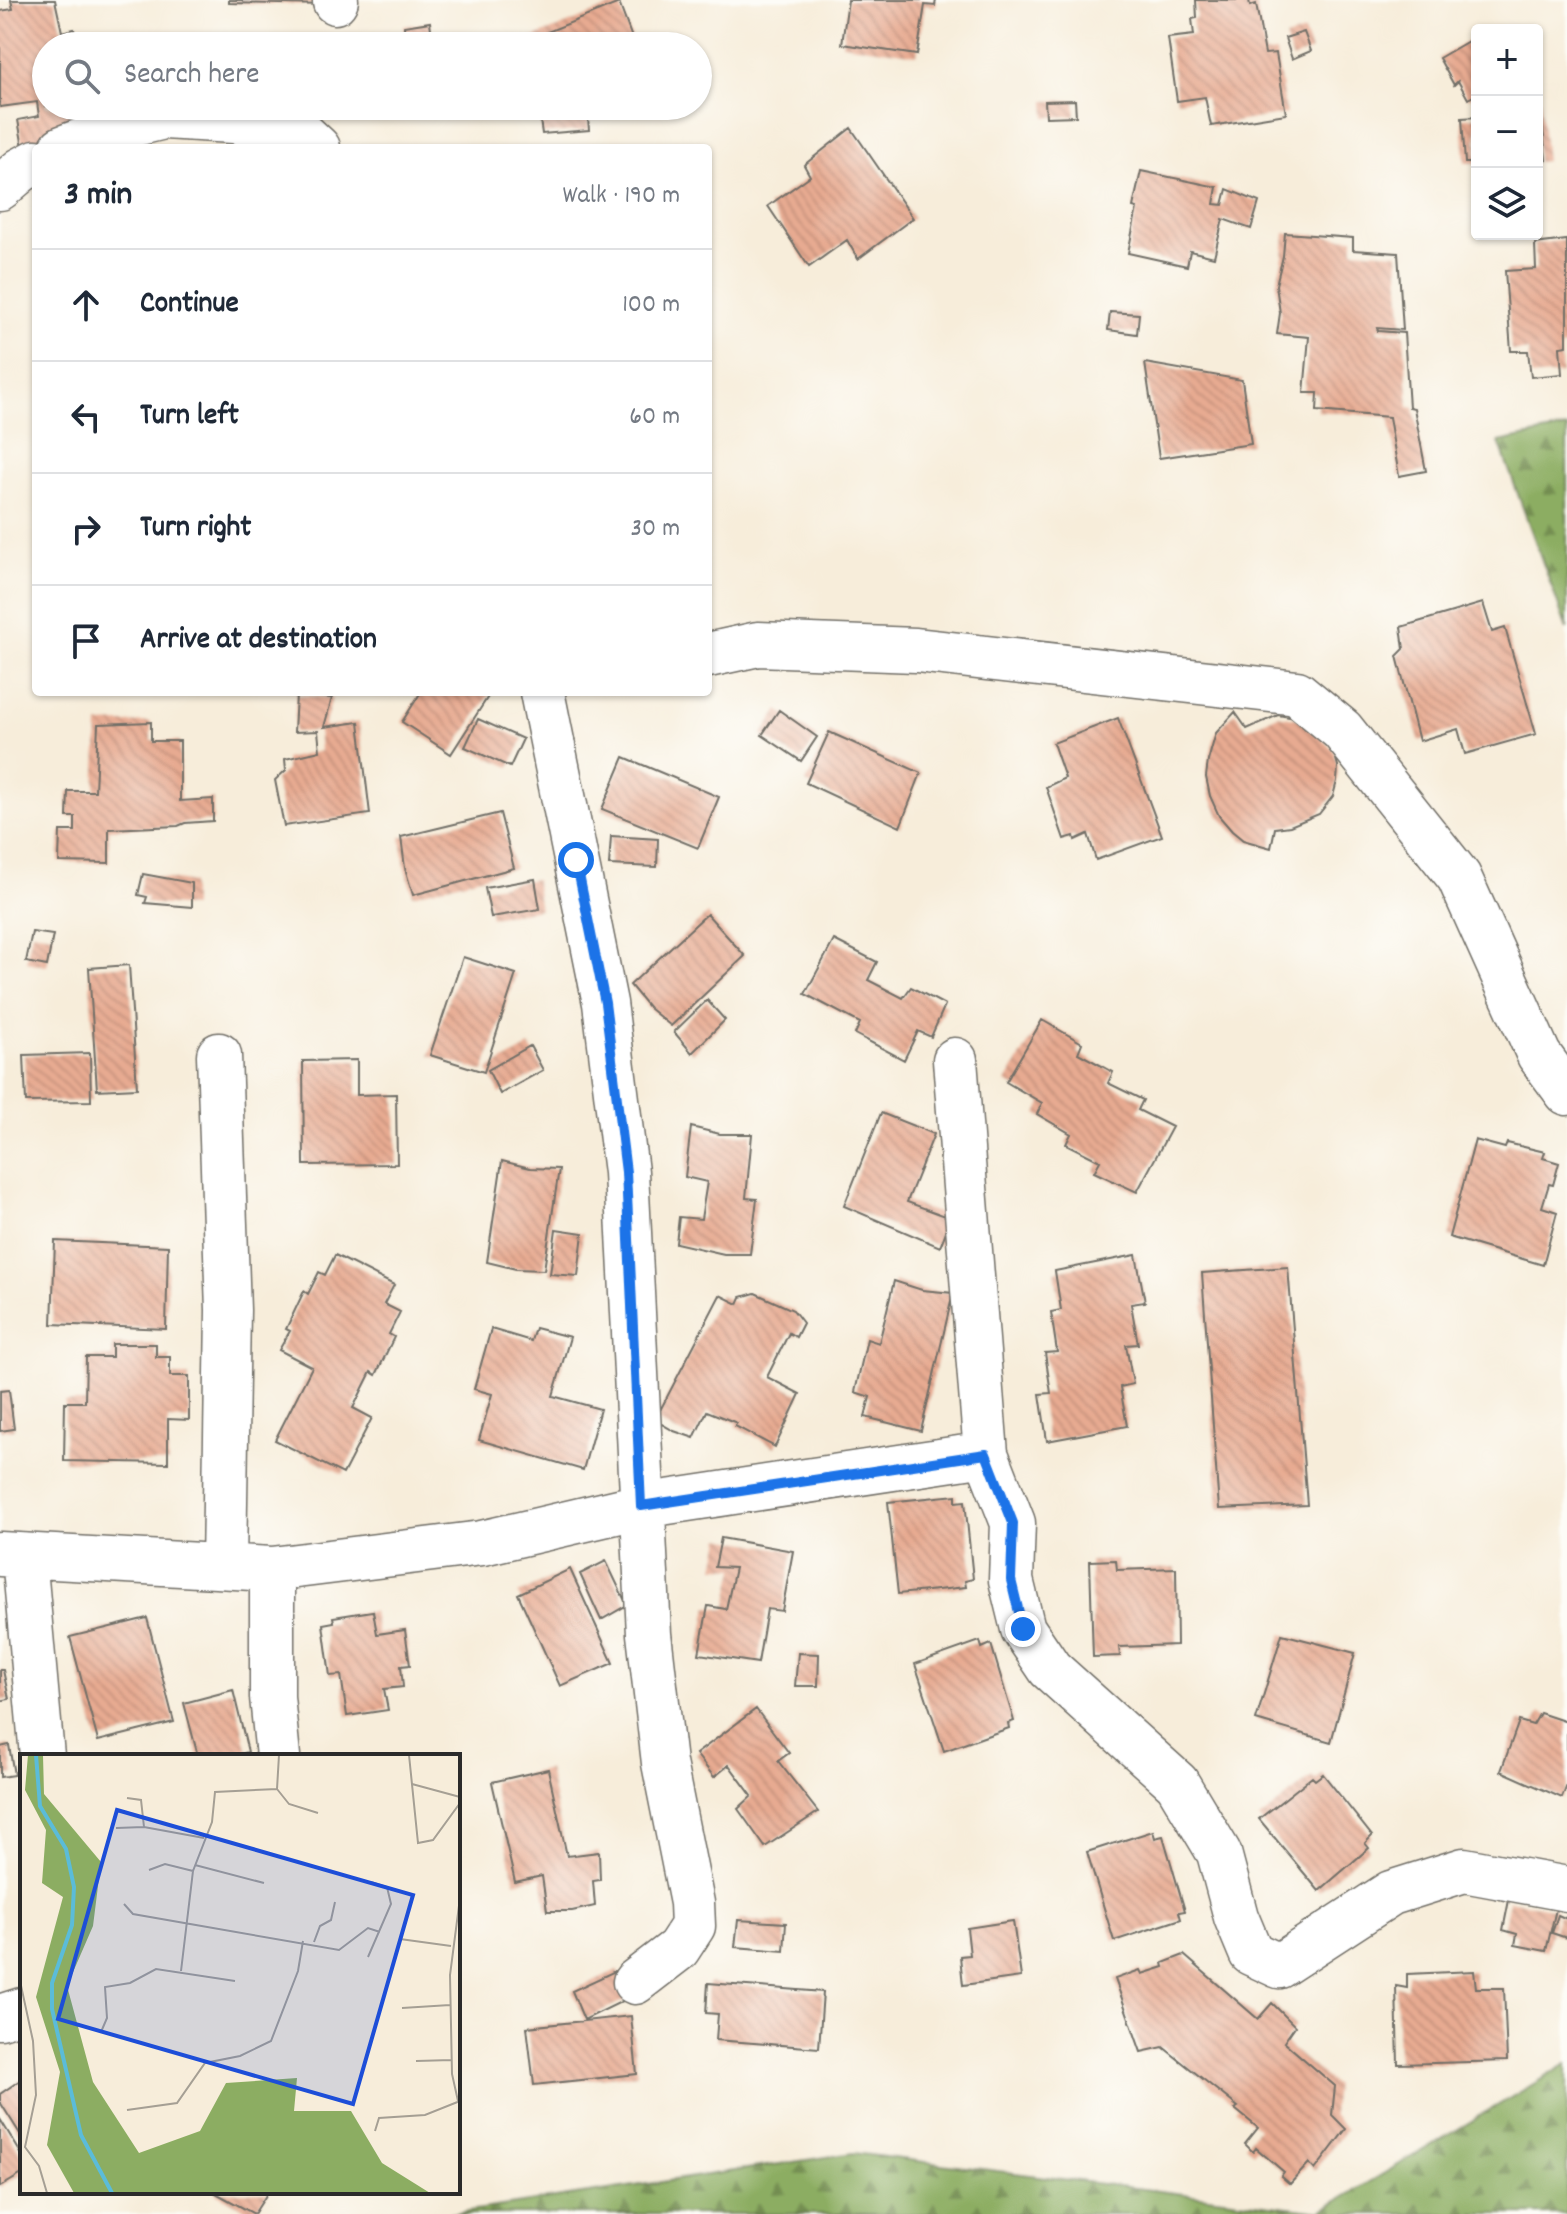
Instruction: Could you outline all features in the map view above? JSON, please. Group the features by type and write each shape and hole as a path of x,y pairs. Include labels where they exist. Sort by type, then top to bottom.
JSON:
{"street":[{"path":"73,144 110,130 152,120"},
{"path":"216,120 304,135 314,144"},
{"path":"0,188 32,164"},
{"path":"712,654 758,644 916,650 1297,693 1342,730 1459,877 1539,1055 1567,1093"},
{"path":"543,696 605,1003 626,1172 649,1634 664,1763 692,1903 693,1926 678,1949 635,1982"},
{"path":"219,1055 228,1310 224,1566"},
{"path":"955,1060 986,1454 1013,1523 1011,1580 1023,1629 1050,1669 1177,1783 1219,1853 1236,1917 1251,1953 1279,1966 1391,1893 1464,1870 1567,1889"},
{"path":"42,1754 12,1555 272,1569 482,1543 641,1506 986,1454"},
{"path":"272,1569 272,1697 278,1754"},
{"path":"0,2017 20,2011"}],"green space":[{"path":"1567,428 1567,629 1499,442"},
{"path":"1567,2064 1567,2214 449,2214 853,2153 1321,2211"}],"building":[{"path":"11,0 55,0 62,32 32,32 32,103 0,107 0,11 13,9"},
{"path":"229,0 328,0 328,5 229,3"},
{"path":"848,0 936,0 935,6 925,5 917,55 842,44"},
{"path":"1196,0 1249,0 1250,6 1256,4 1265,54 1276,53 1286,114 1211,126 1205,97 1177,101 1168,38 1194,35 1192,19 1197,18"},
{"path":"619,3 630,32 547,32"},
{"path":"430,22 431,32 404,32 404,26"},
{"path":"1304,32 1311,51 1292,59 1285,38"},
{"path":"1471,39 1471,97 1468,99 1458,81 1454,85 1439,58"},
{"path":"1075,100 1076,116 1046,117 1045,101"},
{"path":"32,117 32,120 80,120 82,130 23,147 18,120"},
{"path":"1471,117 1471,163 1465,163 1462,118"},
{"path":"540,120 588,120 589,130 542,134"},
{"path":"851,128 913,218 858,259 847,240 809,267 768,206 810,176 804,165"},
{"path":"1543,130 1546,161 1543,161"},
{"path":"1141,171 1217,187 1214,204 1223,205 1227,189 1259,202 1251,229 1223,219 1214,257 1190,251 1187,266 1128,253"},
{"path":"1285,233 1353,238 1353,250 1398,253 1403,330 1377,328 1378,331 1404,333 1409,407 1414,408 1426,471 1399,476 1389,417 1317,411 1318,393 1304,393 1309,337 1277,334 1280,313 1276,285"},
{"path":"1567,240 1567,346 1560,347 1562,374 1531,377 1528,351 1511,351 1505,271 1536,269 1535,244"},
{"path":"1110,312 1139,314 1137,334 1108,330"},
{"path":"1145,363 1242,380 1251,444 1159,458"},
{"path":"1483,603 1492,632 1505,628 1536,734 1465,754 1458,729 1419,741 1397,656 1404,649 1401,627"},
{"path":"296,696 332,698 324,727 359,722 370,814 284,826 275,780 286,770 285,759 320,751 318,731 294,732"},
{"path":"418,696 488,696 451,754 402,722"},
{"path":"779,710 817,737 801,761 762,735"},
{"path":"1235,712 1247,729 1278,715 1301,719 1333,749 1338,766 1333,796 1319,814 1290,826 1275,828 1271,848 1243,840 1232,831 1219,816 1210,796 1206,777 1216,733"},
{"path":"1118,718 1162,836 1096,860 1088,834 1075,840 1074,836 1064,839 1046,787 1065,778 1053,743"},
{"path":"478,719 523,739 510,767 465,747"},
{"path":"151,722 151,741 180,741 180,801 213,799 213,821 109,829 109,863 59,862 60,831 75,831 75,817 67,817 68,791 95,791 98,724"},
{"path":"829,732 921,773 900,827 806,783"},
{"path":"624,757 719,797 698,848 602,809"},
{"path":"500,813 514,868 413,895 401,837"},
{"path":"611,836 658,839 657,867 609,865"},
{"path":"143,874 192,883 192,907 145,903 147,897 138,895"},
{"path":"535,879 540,909 491,917 485,888"},
{"path":"707,914 745,956 671,1026 649,1008 630,985"},
{"path":"32,932 53,935 47,966 26,962"},
{"path":"834,940 877,962 868,980 903,998 911,987 945,1005 931,1037 918,1031 904,1060 855,1034 860,1023 805,994"},
{"path":"463,957 516,974 484,1072 430,1055"},
{"path":"129,965 137,1088 97,1090 89,968"},
{"path":"707,1000 725,1020 692,1053 674,1032"},
{"path":"1042,1020 1082,1043 1078,1053 1113,1072 1108,1083 1143,1100 1138,1110 1172,1127 1137,1192 1094,1172 1100,1161 1066,1144 1071,1134 1037,1114 1042,1103 1006,1082"},
{"path":"530,1046 543,1070 500,1094 488,1070"},
{"path":"90,1053 91,1101 26,1102 24,1055"},
{"path":"357,1060 357,1095 396,1094 397,1164 304,1165 303,1061"},
{"path":"881,1113 934,1134 907,1202 951,1218 940,1247 844,1206"},
{"path":"691,1127 720,1134 752,1134 746,1198 757,1199 750,1254 724,1254 676,1243 679,1217 701,1219 707,1182 685,1177"},
{"path":"1475,1140 1505,1148 1507,1143 1545,1152 1543,1158 1559,1163 1542,1207 1557,1212 1543,1265 1449,1237"},
{"path":"502,1161 530,1168 559,1169 544,1270 516,1269 487,1262"},
{"path":"556,1229 583,1233 578,1276 550,1274"},
{"path":"55,1241 168,1246 166,1329 52,1324"},
{"path":"335,1255 394,1285 384,1304 400,1312 389,1334 394,1337 376,1375 371,1372 353,1408 372,1418 343,1474 275,1440 312,1367 279,1350 290,1331 286,1329 304,1291 308,1294 319,1272 325,1275"},
{"path":"1136,1255 1145,1302 1131,1304 1138,1344 1126,1345 1133,1384 1120,1387 1127,1426 1047,1441 1040,1394 1051,1393 1045,1353 1057,1352 1051,1312 1061,1310 1055,1271"},
{"path":"1288,1267 1307,1505 1219,1509 1202,1273"},
{"path":"894,1281 922,1290 953,1293 921,1431 865,1417 870,1397 855,1392 867,1339 879,1343"},
{"path":"755,1293 793,1310 803,1323 796,1337 789,1333 767,1377 800,1394 775,1447 735,1426 737,1423 707,1411 694,1438 655,1420 720,1295 738,1304 741,1297"},
{"path":"535,1328 570,1337 553,1396 600,1409 583,1470 479,1440 492,1394 474,1389 491,1329 531,1341"},
{"path":"112,1344 156,1344 156,1357 170,1357 170,1376 189,1376 189,1420 168,1419 168,1463 64,1461 65,1402 85,1402 86,1357 112,1357"},
{"path":"9,1390 14,1429 0,1431 0,1391"},
{"path":"956,1495 956,1502 965,1501 973,1579 965,1581 966,1587 898,1594 888,1502"},
{"path":"721,1538 793,1551 782,1611 767,1609 758,1663 699,1654 708,1606 726,1609 735,1568 715,1567"},
{"path":"1116,1560 1117,1570 1176,1568 1177,1645 1119,1647 1120,1656 1093,1657 1090,1561"},
{"path":"606,1561 627,1605 601,1620 580,1574"},
{"path":"570,1569 613,1663 560,1686 518,1594"},
{"path":"373,1611 377,1634 405,1630 410,1665 401,1666 403,1687 384,1689 388,1710 347,1716 341,1675 330,1676 323,1624 334,1622 333,1617"},
{"path":"147,1618 174,1722 98,1741 70,1637"},
{"path":"1282,1634 1355,1653 1331,1742 1256,1720"},
{"path":"980,1641 982,1648 991,1644 1014,1721 1008,1723 1009,1728 944,1751 915,1664"},
{"path":"798,1653 819,1654 818,1686 795,1686"},
{"path":"0,1670 3,1670 9,1699 0,1701"},
{"path":"233,1690 248,1752 197,1754 184,1703"},
{"path":"756,1709 789,1753 778,1761 818,1812 765,1847 738,1809 752,1796 729,1765 714,1777 696,1754"},
{"path":"1540,1713 1567,1722 1567,1785 1562,1798 1501,1771 1519,1721 1533,1725"},
{"path":"9,1745 14,1775 0,1777 0,1747"},
{"path":"548,1769 567,1856 599,1852 600,1880 593,1881 595,1906 572,1911 547,1911 542,1876 515,1882 492,1782"},
{"path":"1323,1774 1372,1836 1365,1843 1369,1848 1319,1891 1259,1819 1312,1777 1315,1780"},
{"path":"1153,1831 1155,1838 1163,1836 1185,1911 1179,1912 1181,1919 1114,1941 1087,1852"},
{"path":"1509,1900 1556,1909 1546,1951 1515,1945 1517,1934 1503,1930"},
{"path":"1558,1915 1567,1919 1567,1938 1552,1933"},
{"path":"738,1920 786,1923 784,1951 735,1947"},
{"path":"1013,1921 1021,1977 963,1985 960,1956 970,1955 967,1928"},
{"path":"1184,1955 1258,2019 1272,2003 1295,2026 1284,2042 1335,2086 1332,2115 1346,2129 1315,2170 1309,2163 1290,2184 1281,2176 1284,2172 1256,2148 1253,2152 1245,2144 1258,2128 1235,2109 1238,2107 1163,2047 1141,2052 1115,1979 1140,1970 1142,1974 1164,1967 1163,1963"},
{"path":"617,1970 629,1998 584,2020 572,1991"},
{"path":"1474,1971 1476,1988 1504,1988 1507,2061 1398,2064 1396,1986 1407,1988 1407,1974"},
{"path":"708,1983 823,1992 819,2048 716,2040 718,2014 706,2013"},
{"path":"631,2016 637,2074 534,2085 527,2027"},
{"path":"20,2080 20,2134 0,2102 0,2094"},
{"path":"0,2119 20,2152 20,2175 0,2187"},
{"path":"218,2194 267,2194 254,2214"}],"route":[{"path":"576,860 605,1003 626,1172 641,1506 986,1454 1013,1523 1011,1580 1023,1629"}]}
